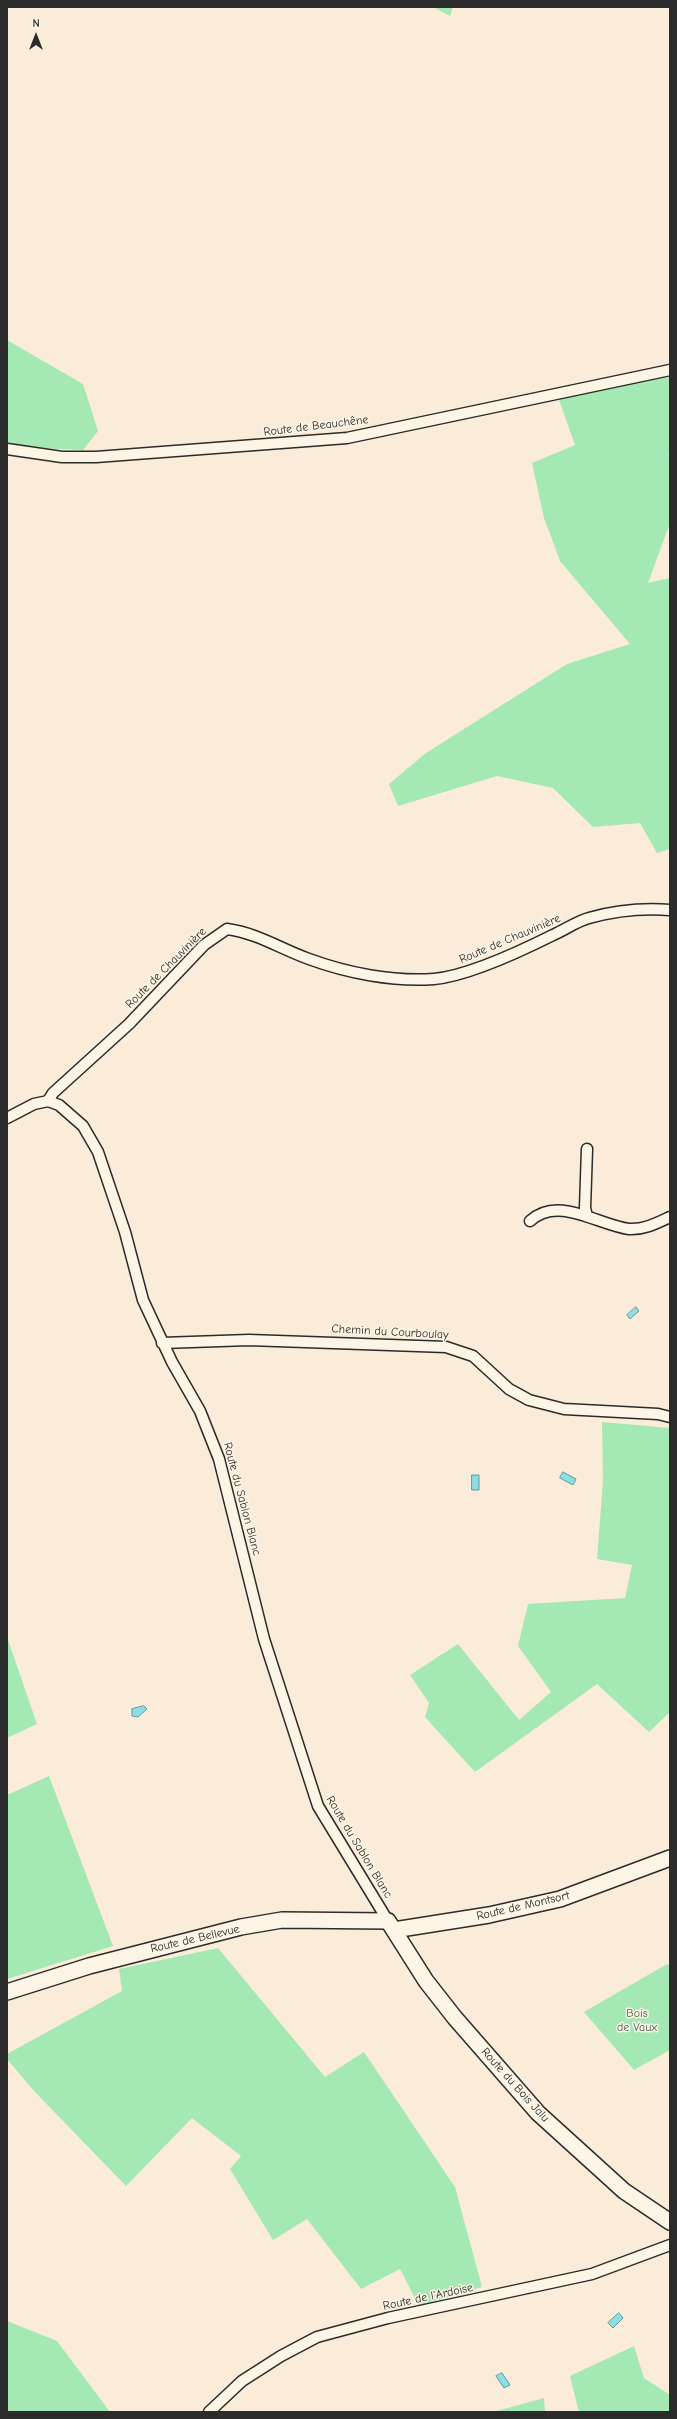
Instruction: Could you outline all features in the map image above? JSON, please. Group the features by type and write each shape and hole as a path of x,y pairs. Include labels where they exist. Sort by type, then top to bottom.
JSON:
{"street":[{"name":"Route de Beauchêne","path":"7,449 62,457 96,458 347,438 670,370"},
{"name":"Route de Chauvinière","path":"48,1101 53,1093 129,1024 204,945 226,929 241,931 308,959 347,971 397,978 434,979 464,973 551,936 587,918 626,911 670,910"},
{"path":"7,1118 34,1104 48,1101"},
{"name":"Route du Sablon Blanc","path":"48,1101 59,1105 83,1126 98,1152 120,1217 143,1300 162,1342 200,1411 219,1459 264,1638 318,1806 391,1925"},
{"path":"587,1149 585,1208 587,1216"},
{"path":"530,1221 537,1215 553,1210 587,1216 629,1229 641,1228 670,1217"},
{"name":"Chemin du Courboulay","path":"162,1342 249,1340 446,1347 473,1356 509,1390 529,1400 564,1409 658,1414 670,1417"},
{"name":"Route de Montsort","path":"391,1925 482,1916 560,1899 670,1858"},
{"name":"Route de Bellevue","path":"7,1992 104,1962 248,1926 282,1920 391,1925"},
{"name":"Route du Bois Jalu","path":"391,1925 426,1981 450,2012 538,2113 624,2191 670,2222"},
{"name":"Route de l'Ardoise","path":"209,2412 242,2381 281,2356 318,2337 388,2318 592,2274 670,2244"}],"green space":[{"path":"433,7 453,7 450,16"},
{"path":"7,340 83,384 98,431 83,450 36,448 7,443"},
{"path":"670,377 670,451 668,456 670,457 670,523 648,583 670,578 670,849 657,853 640,823 593,827 553,788 497,776 398,806 389,784 426,753 567,664 630,644 560,561 544,518 532,463 575,445 558,397"},
{"path":"602,1422 670,1428 670,1712 649,1732 597,1684 475,1772 425,1717 429,1703 410,1675 458,1644 519,1720 551,1692 518,1646 528,1604 625,1598 632,1565 597,1559 603,1481"},
{"path":"7,1637 37,1724 7,1738"},
{"path":"49,1776 113,1946 7,1979 7,1795"},
{"path":"218,1948 325,2077 364,2052 455,2187 482,2287 419,2306 400,2269 361,2289 307,2219 273,2240 230,2169 241,2156 192,2118 126,2186 35,2092 7,2059 7,2054 122,1991 119,1969"},
{"name":"Bois de Vaux","path":"667,1964 670,1966 670,2050 634,2070 584,2012"},
{"path":"7,2321 57,2341 110,2412 7,2412"},
{"path":"634,2346 644,2378 670,2395 670,2412 579,2412 570,2376"},
{"path":"544,2398 545,2412 493,2412"}],"water":[{"path":"636,1307 639,1311 630,1319 627,1315"},
{"path":"563,1472 576,1479 573,1485 560,1478"},
{"path":"472,1475 479,1475 479,1490 472,1490"},
{"path":"144,1706 147,1709 138,1717 132,1716 132,1709"},
{"path":"619,2313 623,2318 613,2328 608,2323"},
{"path":"502,2373 510,2385 504,2388 496,2376"}]}
